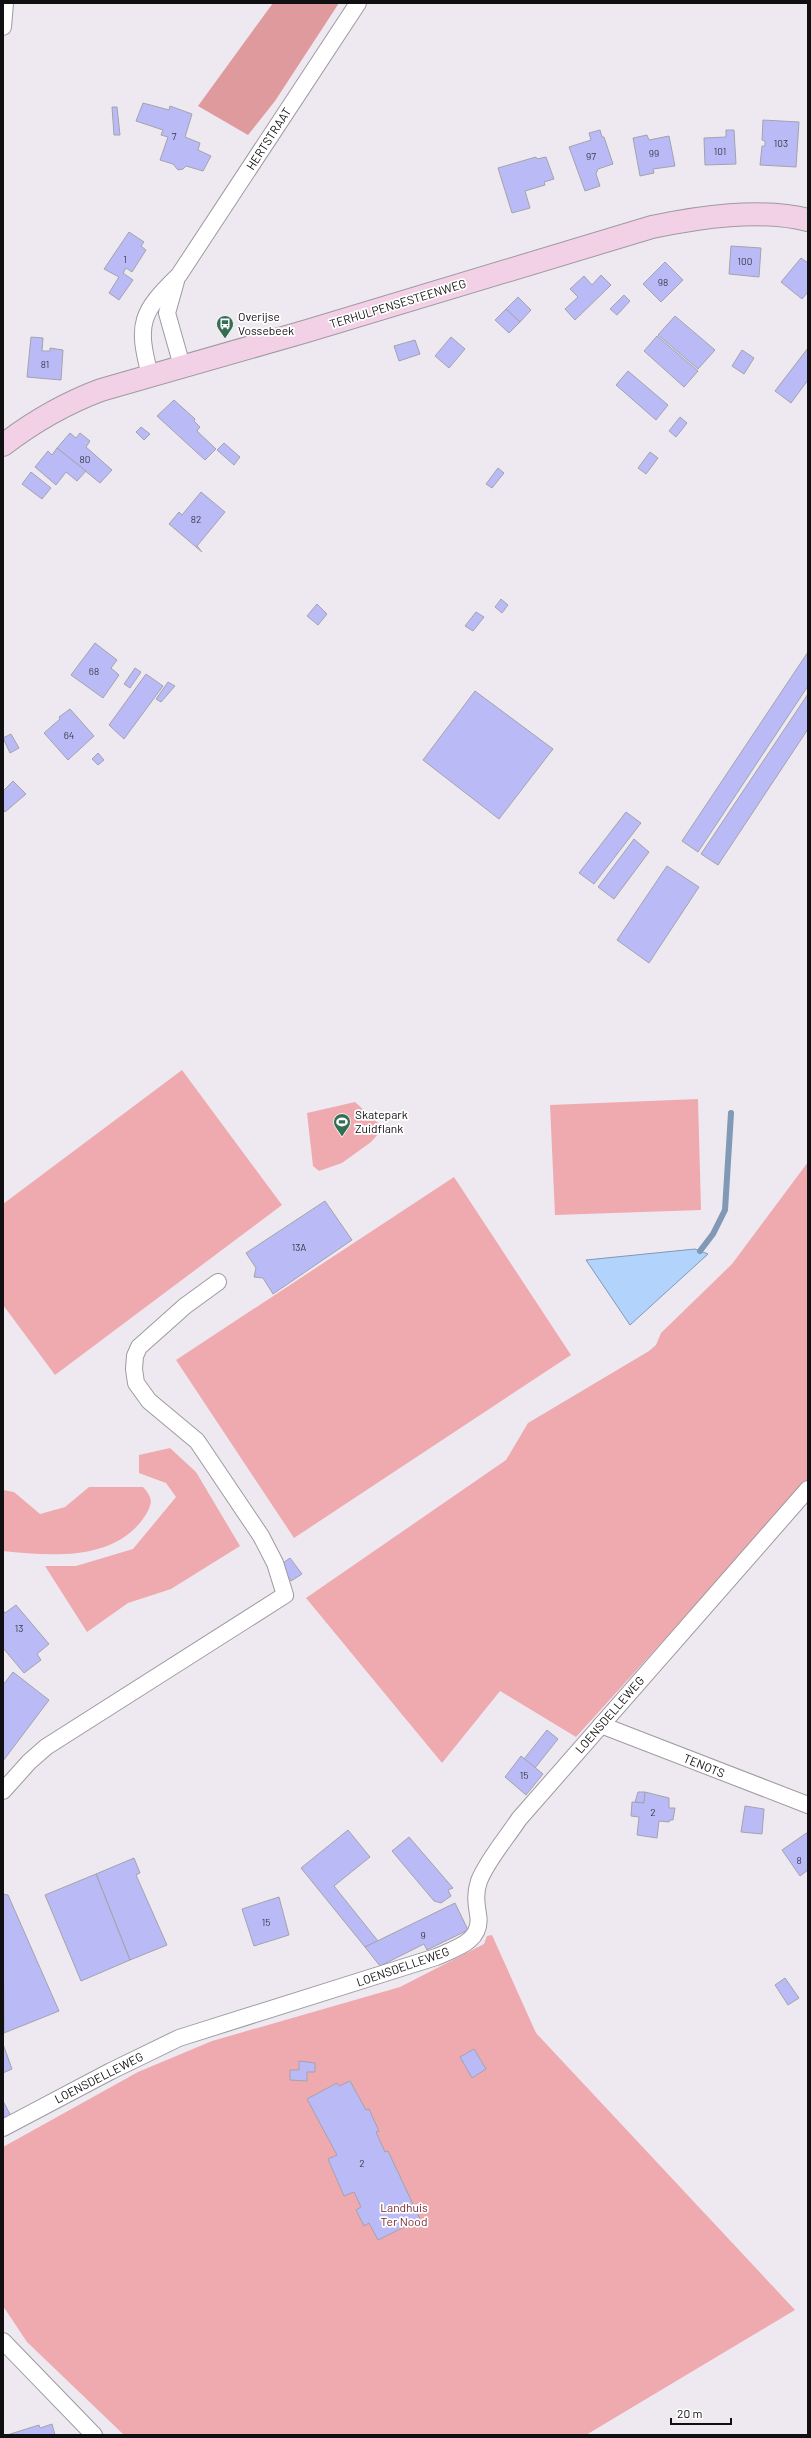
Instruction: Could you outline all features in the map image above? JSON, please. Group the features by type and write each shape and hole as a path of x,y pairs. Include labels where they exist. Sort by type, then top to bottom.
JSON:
{"main road":[{"name":"TERHULPENSESTEENWEG","path":"3,445 42,419 81,398 150,375 308,331 652,227 701,217 750,215 808,220"}],"street":[{"path":"3,27 5,3"},
{"name":"HERTSTRAAT","path":"150,375 143,345 143,322 157,297 179,275 358,3"},
{"name":"HERTSTRAAT","path":"179,275 169,301 167,313 182,366"},
{"path":"6,1788 46,1747 285,1596 275,1563 261,1536 197,1441 149,1401 136,1383 134,1369 135,1356 139,1347 195,1298 218,1282"},
{"name":"LOENSDELLEWEG","path":"3,2128 111,2071 178,2038 436,1957 465,1944 475,1936 478,1928 475,1899 480,1881 519,1819 808,1489"},
{"name":"TENOTS","path":"601,1725 808,1805"},
{"path":"3,2341 94,2435"}],"green space":[{"path":"182,1070 282,1205 55,1375 3,1305 3,1204"},
{"path":"698,1099 701,1210 555,1215 550,1105"},
{"name":"Skatepark Zuidflank","path":"355,1102 378,1123 379,1133 371,1142 342,1163 319,1171 313,1166 307,1113"},
{"path":"808,1162 808,1481 576,1737 500,1691 442,1763 306,1598 506,1460 528,1423 649,1351 656,1345 661,1333 732,1264"},
{"path":"454,1177 571,1355 294,1538 176,1360"},
{"path":"170,1448 196,1472 240,1546 171,1589 128,1603 87,1632 45,1566 76,1566 133,1549 176,1497 166,1483 139,1473 139,1455"},
{"path":"89,1487 143,1487 149,1494 151,1504 145,1516 132,1531 117,1542 99,1549 80,1553 61,1554 3,1551 3,1490 14,1492 40,1514 65,1507"},
{"name":"Landhuis Ter Nood","path":"492,1935 536,2033 795,2310 586,2435 124,2435 27,2342 3,2306 3,2147 138,2072 212,2041 400,1987 484,1944 487,1936"}],"shaded area":[{"path":"273,3 339,3 275,101 248,135 198,106"}],"water":[{"path":"695,1249 708,1254 630,1325 586,1260"}],"building":[{"path":"143,103 169,110 170,106 192,114 185,137 200,143 198,150 211,156 203,171 186,166 183,169 178,170 173,164 160,160 168,137 161,135 163,130 136,121"},
{"path":"112,107 117,107 120,135 114,135"},
{"path":"763,120 799,122 796,167 760,165 762,146 765,146 765,141 762,140"},
{"path":"600,130 602,137 604,137 613,164 598,169 596,174 600,186 585,191 569,147 591,140 589,133"},
{"path":"726,130 734,130 736,164 705,165 704,138 726,137"},
{"path":"647,135 649,140 669,136 675,166 653,169 654,173 640,176 633,138"},
{"path":"536,157 537,159 546,157 554,179 544,182 545,185 525,191 530,208 512,213 498,168"},
{"path":"129,232 144,242 141,246 146,250 132,272 126,268 123,273 133,280 119,300 109,293 119,277 104,269"},
{"path":"731,246 761,248 759,277 729,274"},
{"path":"801,258 808,263 808,292 802,299 781,282"},
{"path":"665,262 683,280 661,302 643,284"},
{"path":"601,275 611,285 575,320 565,309 578,297 570,289 584,276 592,285"},
{"path":"624,295 630,301 617,315 610,309"},
{"path":"518,297 531,310 520,322 506,309"},
{"path":"506,309 520,322 509,333 495,320"},
{"path":"675,316 715,350 698,369 658,335"},
{"path":"657,336 698,371 684,387 644,351"},
{"path":"31,337 43,338 42,351 50,351 50,348 63,350 61,380 27,377"},
{"path":"451,337 465,349 449,368 435,356"},
{"path":"415,340 420,354 399,361 394,346"},
{"path":"808,348 808,380 791,403 775,391"},
{"path":"742,350 754,358 744,374 732,366"},
{"path":"628,371 668,405 656,420 616,385"},
{"path":"174,400 195,419 194,421 200,427 197,431 216,449 205,460 157,416"},
{"path":"680,417 687,423 676,437 669,431"},
{"path":"141,427 150,434 144,440 136,432"},
{"path":"70,433 76,438 80,433 90,441 86,447 112,470 100,483 57,448"},
{"path":"224,443 240,457 234,465 217,450"},
{"path":"57,448 86,471 77,481 66,472 56,485 35,467 48,451 52,455"},
{"path":"650,452 658,458 646,474 638,468"},
{"path":"498,468 504,473 492,488 486,484"},
{"path":"31,472 51,488 42,499 22,484"},
{"path":"201,492 225,512 197,546 202,552 169,524 179,512 182,515"},
{"path":"501,599 508,605 502,613 495,607"},
{"path":"317,604 327,614 318,625 307,616"},
{"path":"476,612 484,617 473,631 465,626"},
{"path":"95,643 117,660 111,668 119,675 103,698 71,675"},
{"path":"808,652 808,686 698,852 682,841"},
{"path":"135,668 141,672 130,688 124,684"},
{"path":"146,674 163,686 124,739 109,725"},
{"path":"168,682 175,686 161,702 156,699"},
{"path":"475,691 553,749 499,819 423,760"},
{"path":"808,694 808,729 718,865 701,854"},
{"path":"70,709 94,736 68,760 44,733 60,719 59,717"},
{"path":"11,734 19,748 10,753 3,738"},
{"path":"98,753 104,760 98,765 92,759"},
{"path":"13,781 26,794 5,812 3,809 3,791"},
{"path":"626,812 641,823 594,884 579,873"},
{"path":"634,839 649,852 614,899 598,887"},
{"path":"667,866 699,887 649,963 617,940"},
{"path":"325,1201 352,1240 273,1294 263,1278 254,1277 256,1268 246,1253"},
{"path":"290,1558 302,1574 291,1581 280,1565"},
{"path":"16,1605 49,1644 37,1654 41,1660 24,1673 3,1648 3,1610 5,1613"},
{"path":"13,1672 49,1700 3,1761 3,1685"},
{"path":"547,1730 558,1739 535,1768 524,1759"},
{"path":"521,1756 543,1774 526,1795 505,1777"},
{"path":"638,1792 645,1792 644,1803 635,1802"},
{"path":"645,1792 669,1798 669,1808 675,1808 673,1820 670,1820 669,1822 659,1821 657,1838 637,1835 639,1817 631,1816 632,1802 644,1803"},
{"path":"745,1806 764,1809 762,1834 741,1832"},
{"path":"348,1830 370,1857 334,1886 378,1941 365,1947 301,1868"},
{"path":"808,1832 808,1870 800,1876 782,1850"},
{"path":"409,1837 453,1888 448,1890 451,1896 441,1903 434,1901 392,1851"},
{"path":"134,1858 140,1873 136,1875 167,1945 130,1960 96,1874"},
{"path":"96,1874 130,1960 81,1981 45,1895"},
{"path":"3,1894 8,1895 59,2011 4,2033"},
{"path":"279,1897 289,1935 254,1946 242,1909"},
{"path":"455,1903 468,1930 427,1950 424,1944 380,1966 365,1947"},
{"path":"785,1978 799,1998 788,2005 775,1985"},
{"path":"3,2044 12,2069 3,2073"},
{"path":"474,2049 486,2069 472,2078 460,2057"},
{"path":"299,2061 315,2063 315,2072 307,2072 307,2081 290,2080 290,2070 299,2070"},
{"path":"350,2081 366,2110 369,2109 379,2131 376,2132 385,2152 388,2151 420,2219 378,2240 369,2223 364,2226 356,2210 361,2207 354,2192 344,2196 328,2159 337,2155 307,2099 337,2083 339,2086"},
{"path":"3,2101 11,2116 3,2120"},
{"path":"52,2424 55,2435 7,2435 39,2425 40,2428"}],"waterway":[{"path":"700,1251 713,1234 725,1210 731,1113"}],"place":[{"name":"Overijse Vossebeek","path":"225,339"},
{"name":"Skatepark Zuidflank","path":"342,1137"}]}
